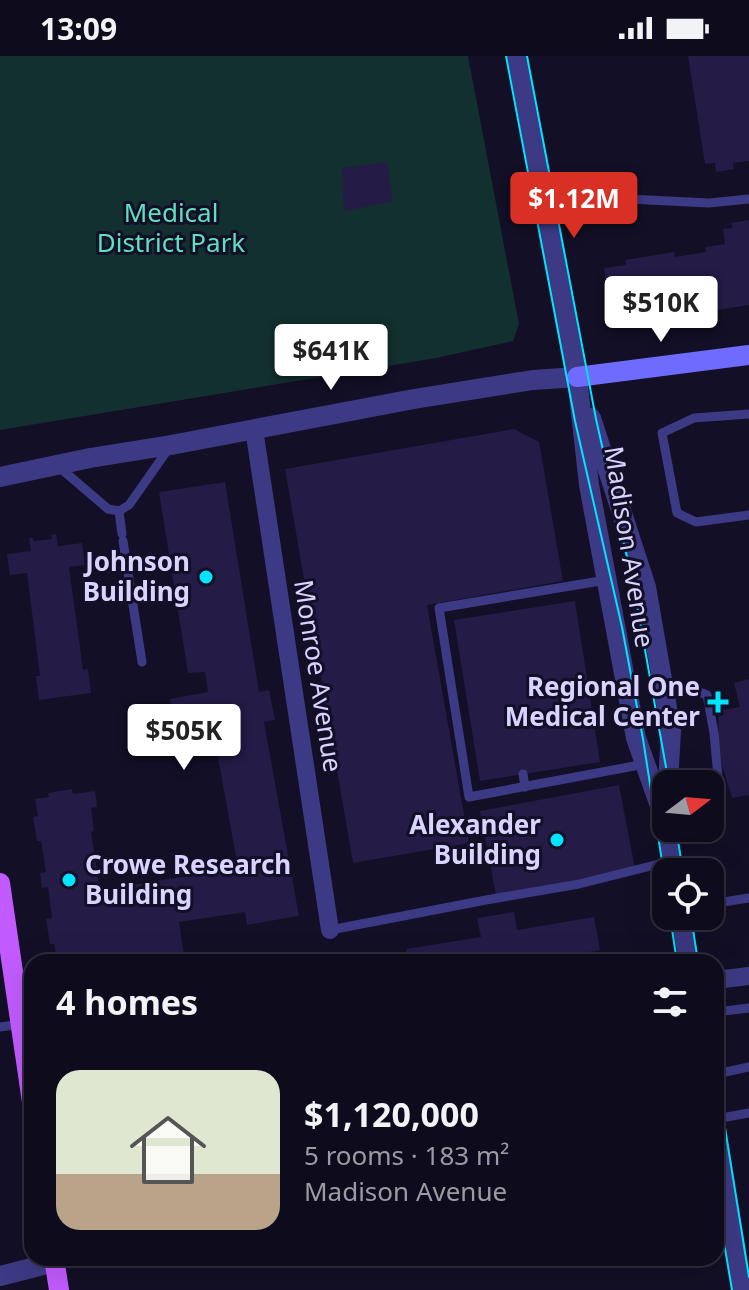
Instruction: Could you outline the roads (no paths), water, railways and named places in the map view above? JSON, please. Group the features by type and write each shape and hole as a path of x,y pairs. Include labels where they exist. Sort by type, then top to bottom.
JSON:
{"main road":[{"path":"577,377 749,355"},
{"path":"0,883 10,1026 24,1074"},
{"path":"59,1290 60,1266"}],"street":[{"name":"Madison Avenue","path":"517,56 577,377 589,485 606,580 636,738 652,781"},
{"name":"Madison Avenue","path":"577,377 646,587 671,731 669,770"},
{"path":"0,477 414,399 533,380 577,377"},
{"name":"Monroe Avenue","path":"254,429 330,930"},
{"path":"683,930 688,954"},
{"path":"724,979 749,976"},
{"path":"724,1178 742,1290"},
{"path":"0,1276 35,1266"}],"lane":[{"path":"546,213 628,199 709,203 749,199"},
{"path":"749,414 694,418 662,433 677,513 696,522 749,515"},
{"path":"56,465 108,509 119,511 129,505 171,445"},
{"path":"119,511 142,662"},
{"path":"606,580 439,608 469,797 645,764"},
{"path":"664,689 692,689 707,695 717,770"},
{"path":"523,774 525,787"},
{"path":"330,930 652,870"},
{"path":"724,902 749,898"},
{"path":"724,1011 749,1008"},
{"path":"724,1072 749,1067"},
{"path":"724,1118 749,1113"},
{"path":"742,1290 749,1288"}],"tram line":[{"path":"506,56 575,421 622,627 661,858"},
{"path":"527,56 596,419 634,588 666,770"},
{"path":"678,842 681,858"},
{"path":"672,930 676,954"},
{"path":"693,930 697,954"},
{"path":"724,1122 749,1277"},
{"path":"724,1242 732,1290"}],"place":[{"name":"Johnson Building","path":"206,577"},
{"name":"Regional One Medical Center","path":"718,702"},
{"name":"Alexander Building","path":"557,840"},
{"name":"Crowe Research Building","path":"69,880"}],"park label":[{"name":"Medical District Park","path":"171,228"}]}
